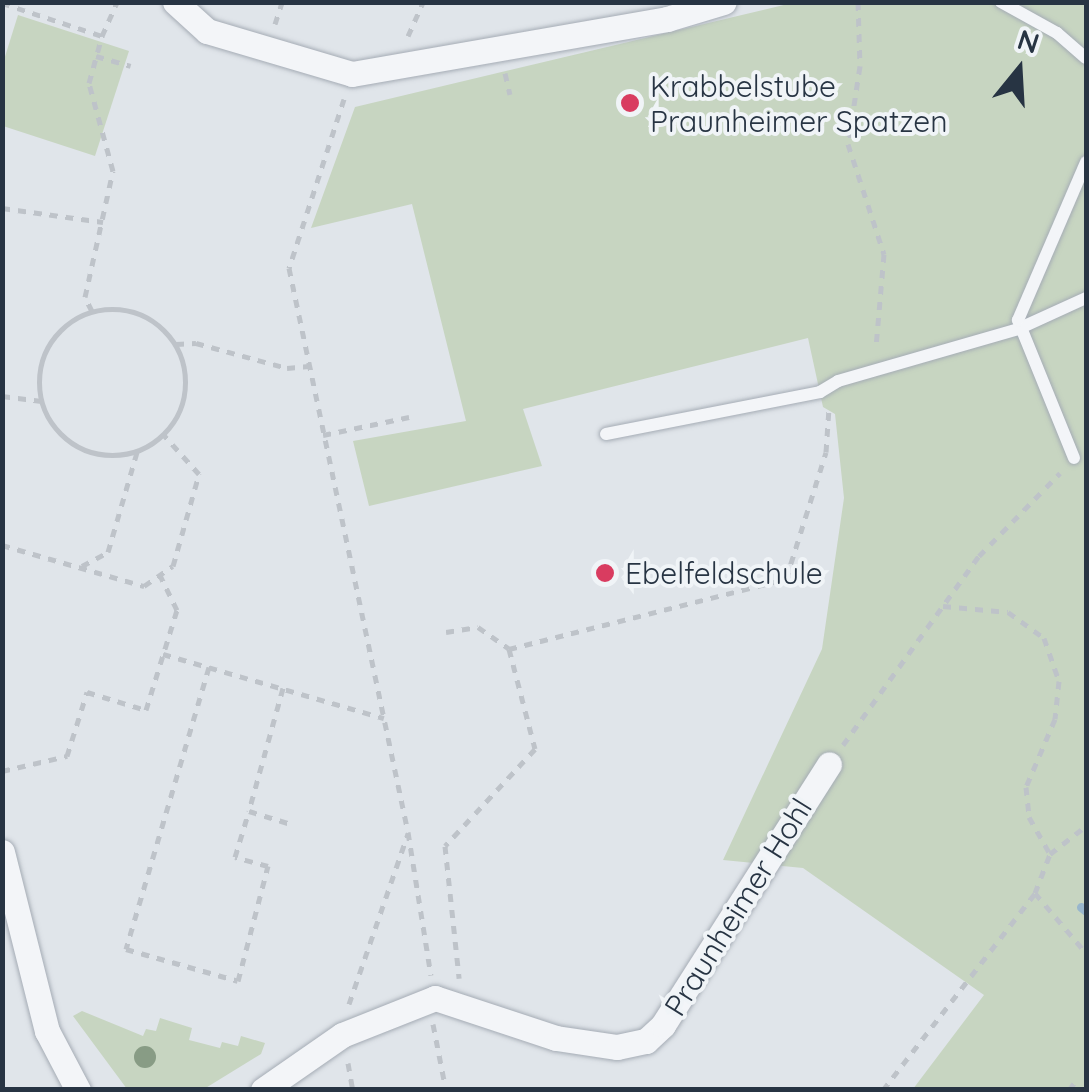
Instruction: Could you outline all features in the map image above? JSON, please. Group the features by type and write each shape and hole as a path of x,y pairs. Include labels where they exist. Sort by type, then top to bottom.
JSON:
{"street":[{"path":"175,2 207,30 352,74 668,19 724,2"},
{"name":"Praunheimer Hohl","path":"263,1090 342,1035 462,1001 556,1038 617,1047 646,1042 663,1026 829,764"},
{"path":"2,852 46,1031 78,1090"}],"lane":[{"path":"1001,2 1057,32 1086,58"},
{"path":"1074,458 1018,330 1021,307 1086,162"},
{"path":"606,434 820,392 838,381 1018,330 1086,298"}],"path":[{"path":"92,312 84,297 105,222 114,171 89,84 102,36 117,2"},
{"path":"858,2 860,66 848,144 884,254 874,372"},
{"path":"2,3 102,36"},
{"path":"96,56 131,66"},
{"path":"352,74 289,268 408,832 446,1090"},
{"path":"2,208 105,222"},
{"path":"92,312 139,314 175,344 185,391 164,434 137,451 106,455 76,446 53,425 42,401 46,351 65,326 92,312"},
{"path":"175,344 196,343 287,368 309,366"},
{"path":"509,649 786,579 826,452 838,381"},
{"path":"2,396 42,401"},
{"path":"323,434 409,417"},
{"path":"2,545 144,586 173,566 198,474 164,434"},
{"path":"79,567 108,552 137,451"},
{"path":"829,764 979,556 1074,458"},
{"path":"2,771 66,756 86,692 146,710 177,610 160,575"},
{"path":"943,606 1008,612 1044,638 1059,681 1056,719 1026,787 1029,817 1050,854"},
{"path":"446,632 478,627 509,649 535,749 445,846 462,1001"},
{"path":"164,654 384,718"},
{"path":"209,667 126,950 238,981 268,866 235,857 283,688"},
{"path":"249,812 291,824"},
{"path":"883,1090 1034,893 1050,854 1086,826"},
{"path":"353,1090 342,1035 408,832"},
{"path":"1034,893 1086,953"},
{"path":"1070,1090 1077,1080"}],"green space":[{"path":"792,3 1086,3 1086,1089 913,1089 984,995 803,868 723,860 822,649 844,498 835,414 823,407 808,338 523,409 542,466 369,506 353,441 466,421 412,204 311,228 355,107"},
{"path":"18,15 129,51 95,156 3,126 3,63"},
{"path":"82,1011 143,1036 146,1029 156,1031 160,1018 192,1028 189,1040 220,1048 222,1042 238,1046 241,1036 265,1043 261,1054 204,1089 127,1089 73,1016"}],"waterway":[{"path":"1081,907 1086,911"}],"place":[{"name":"Krabbelstube Praunheimer Spatzen","path":"630,103"},
{"name":"Ebelfeldschule","path":"605,573"}]}
